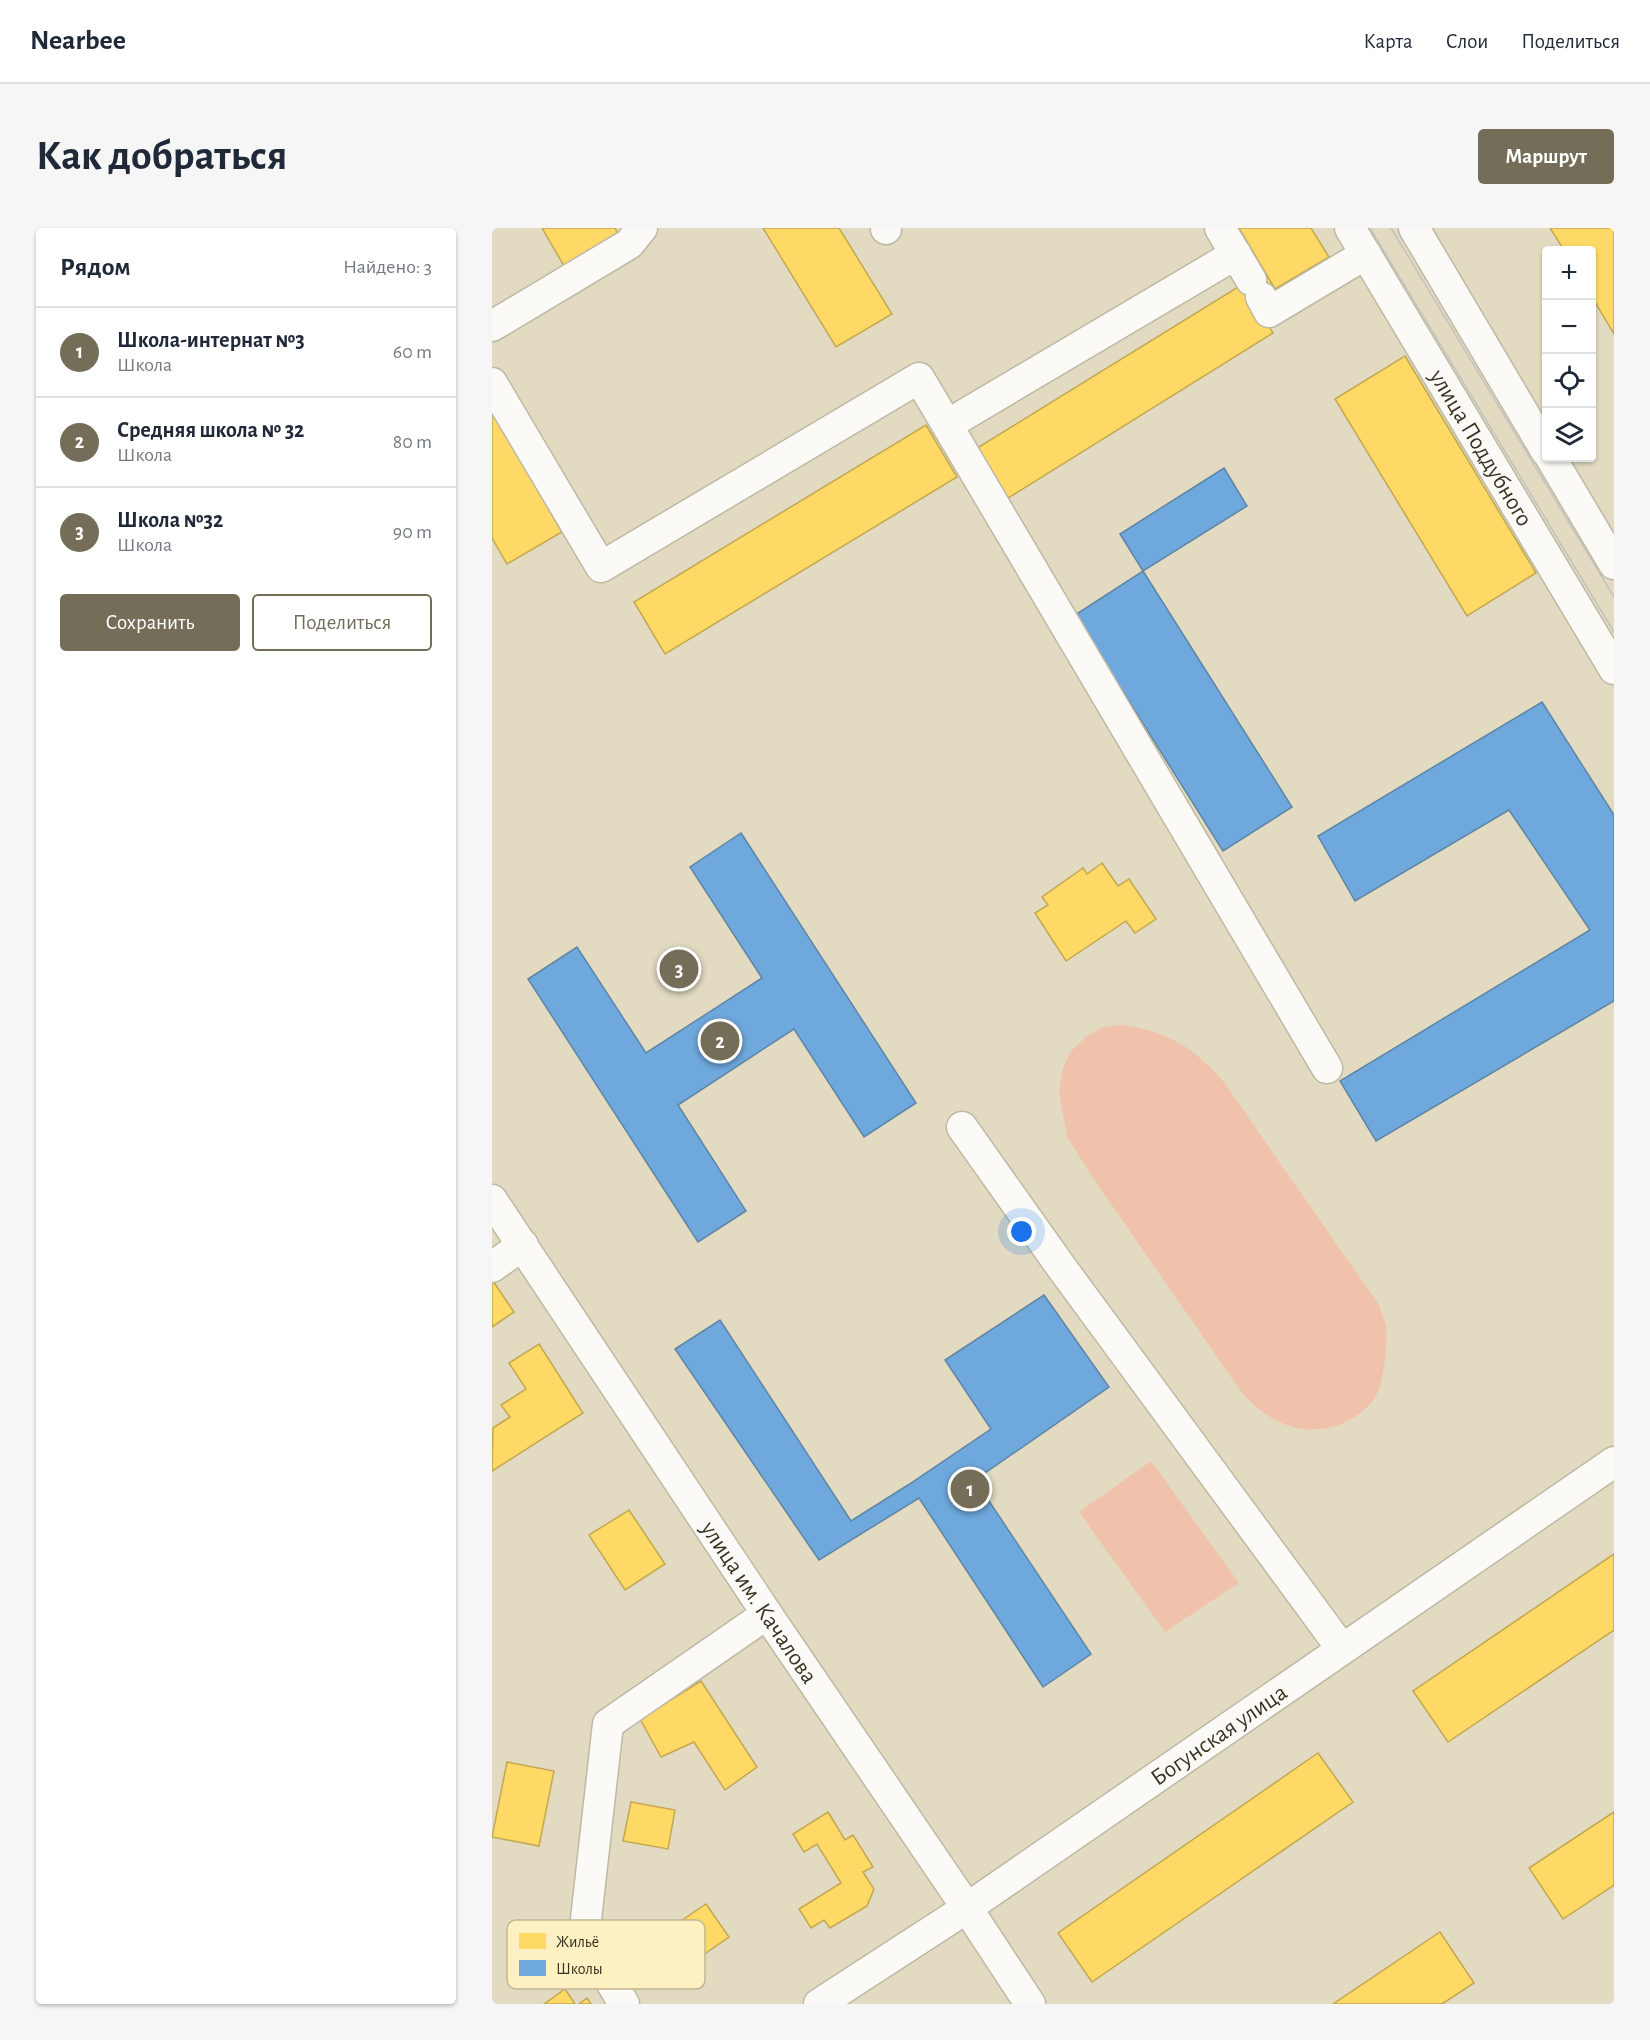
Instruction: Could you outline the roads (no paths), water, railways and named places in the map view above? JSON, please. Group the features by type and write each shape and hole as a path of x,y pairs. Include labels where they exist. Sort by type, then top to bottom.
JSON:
{"street":[{"path":"492,326 628,244 642,228"},
{"path":"1220,228 1269,312 1366,254"},
{"name":"улица Поддубного","path":"1350,228 1614,669"},
{"path":"1414,228 1542,444"},
{"path":"947,425 1236,254"},
{"path":"492,383 601,567 919,378 1327,1068"},
{"path":"1553,462 1614,564"},
{"path":"963,1127 1059,1264 1342,1649"},
{"name":"улица им. Качалова","path":"492,1200 1030,2004"},
{"path":"492,1267 524,1245"},
{"name":"Богунская улица","path":"819,2004 967,1908 1614,1462"},
{"path":"586,1920 608,1724 767,1614"},
{"path":"615,1989 624,2004"}],"tram line":[{"path":"1370,228 1614,632"},
{"path":"1391,228 1614,597"}],"place":[{"name":"Школа №32","path":"679,969"},
{"name":"Средняя школа № 32","path":"720,1041"},
{"name":"Школа-интернат №3","path":"970,1489"}]}
